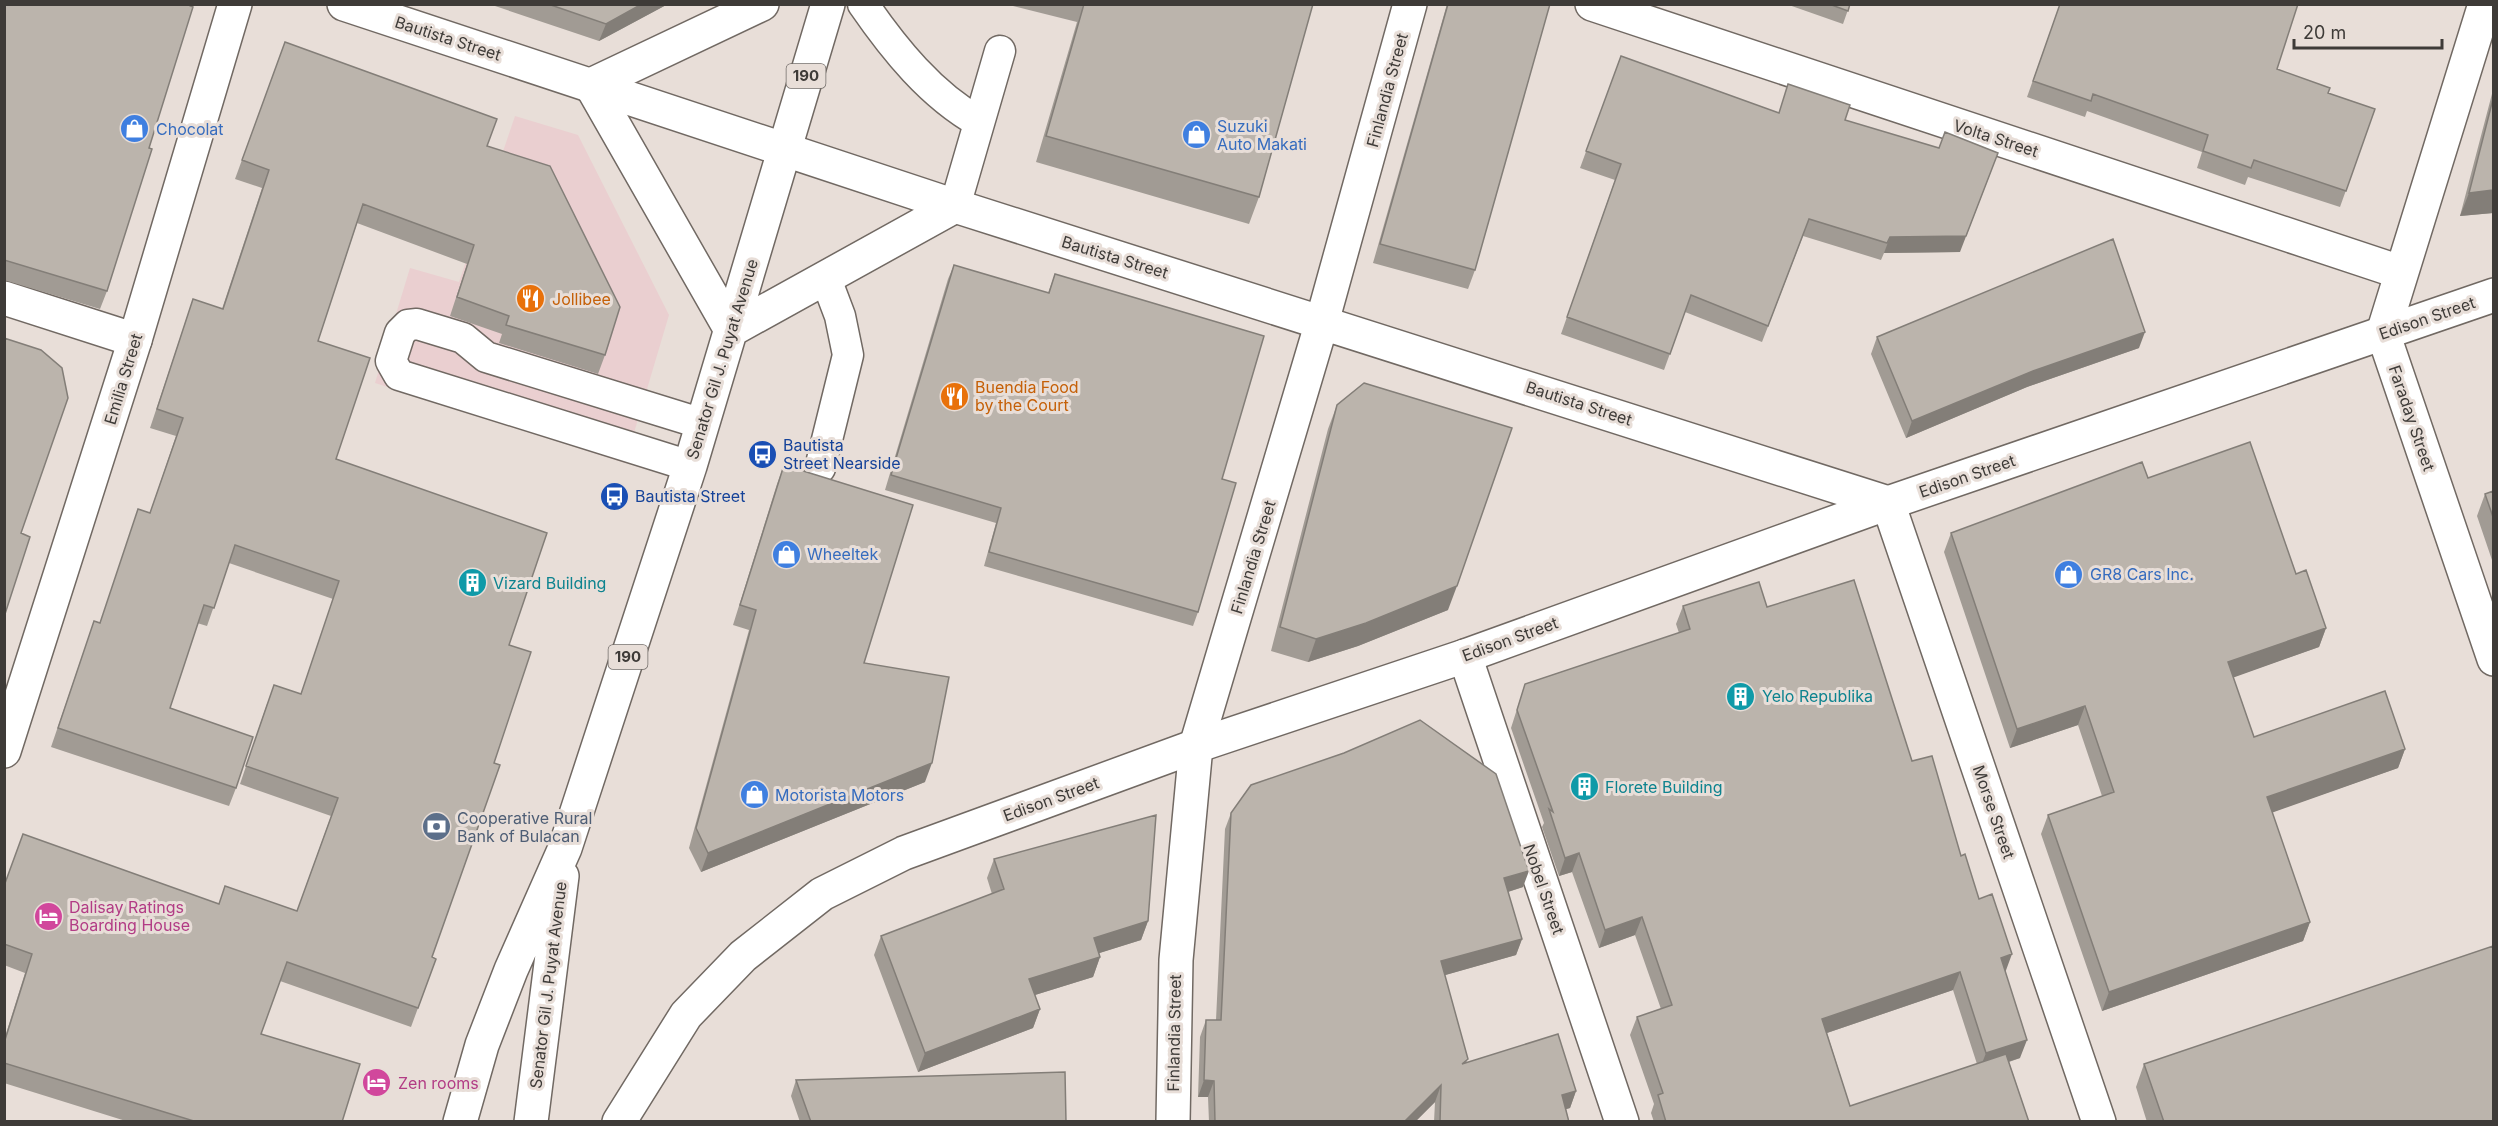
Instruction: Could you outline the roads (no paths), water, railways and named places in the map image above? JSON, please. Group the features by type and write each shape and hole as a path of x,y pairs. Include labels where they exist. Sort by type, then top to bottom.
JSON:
{"street":[{"name":"Emilia Street","path":"4,751 15,682 135,340 234,4"},
{"name":"Bautista Street","path":"344,4 955,206 1888,503"},
{"path":"762,4 591,85 732,330 955,206"},
{"name":"Senator Gil J. Puyat Avenue","path":"460,1122 482,1045 502,992 565,848 690,466 828,4"},
{"name":"Finlandia Street","path":"1173,1122 1176,960 1196,746 1322,322 1410,4"},
{"name":"Volta Street","path":"1592,4 2400,272"},
{"path":"2383,333 2400,272 2485,4"},
{"name":"Edison Street","path":"619,1122 686,1015 743,956 822,894 904,853 1196,746 1465,656 1888,503 2493,295"},
{"path":"4,298 135,340"},
{"name":"Faraday Street","path":"2383,333 2493,659"},
{"name":"Morse Street","path":"1888,503 2099,1122"},
{"name":"Nobel Street","path":"1465,656 1622,1122"},
{"name":"Senator Gil J. Puyat Avenue","path":"531,1122 555,949 565,848"}],"lane":[{"path":"863,4 889,41 918,73 962,112 980,122"},
{"path":"955,206 1000,51"},
{"path":"820,468 848,355 840,316 826,279"},
{"path":"690,466 399,375 391,361 400,333 408,325 417,324 463,338 486,357 703,424"}],"place":[{"name":"Chocolat","path":"135,129"},
{"name":"Suzuki Auto Makati","path":"1196,135"},
{"name":"Jollibee","path":"531,299"},
{"name":"Buendia Food by the Court","path":"954,396"},
{"name":"Bautista Street Nearside","path":"762,454"},
{"name":"Bautista Street","path":"614,496"},
{"name":"Wheeltek","path":"786,554"},
{"name":"GR8 Cars Inc.","path":"2069,574"},
{"name":"Vizard Building","path":"472,583"},
{"name":"Yelo Republika","path":"1741,696"},
{"name":"Florete Building","path":"1584,787"},
{"name":"Motorista Motors","path":"754,795"},
{"name":"Cooperative Rural Bank of Bulacan","path":"436,827"},
{"name":"Dalisay Ratings Boarding House","path":"48,916"},
{"name":"Zen rooms","path":"377,1083"}]}
